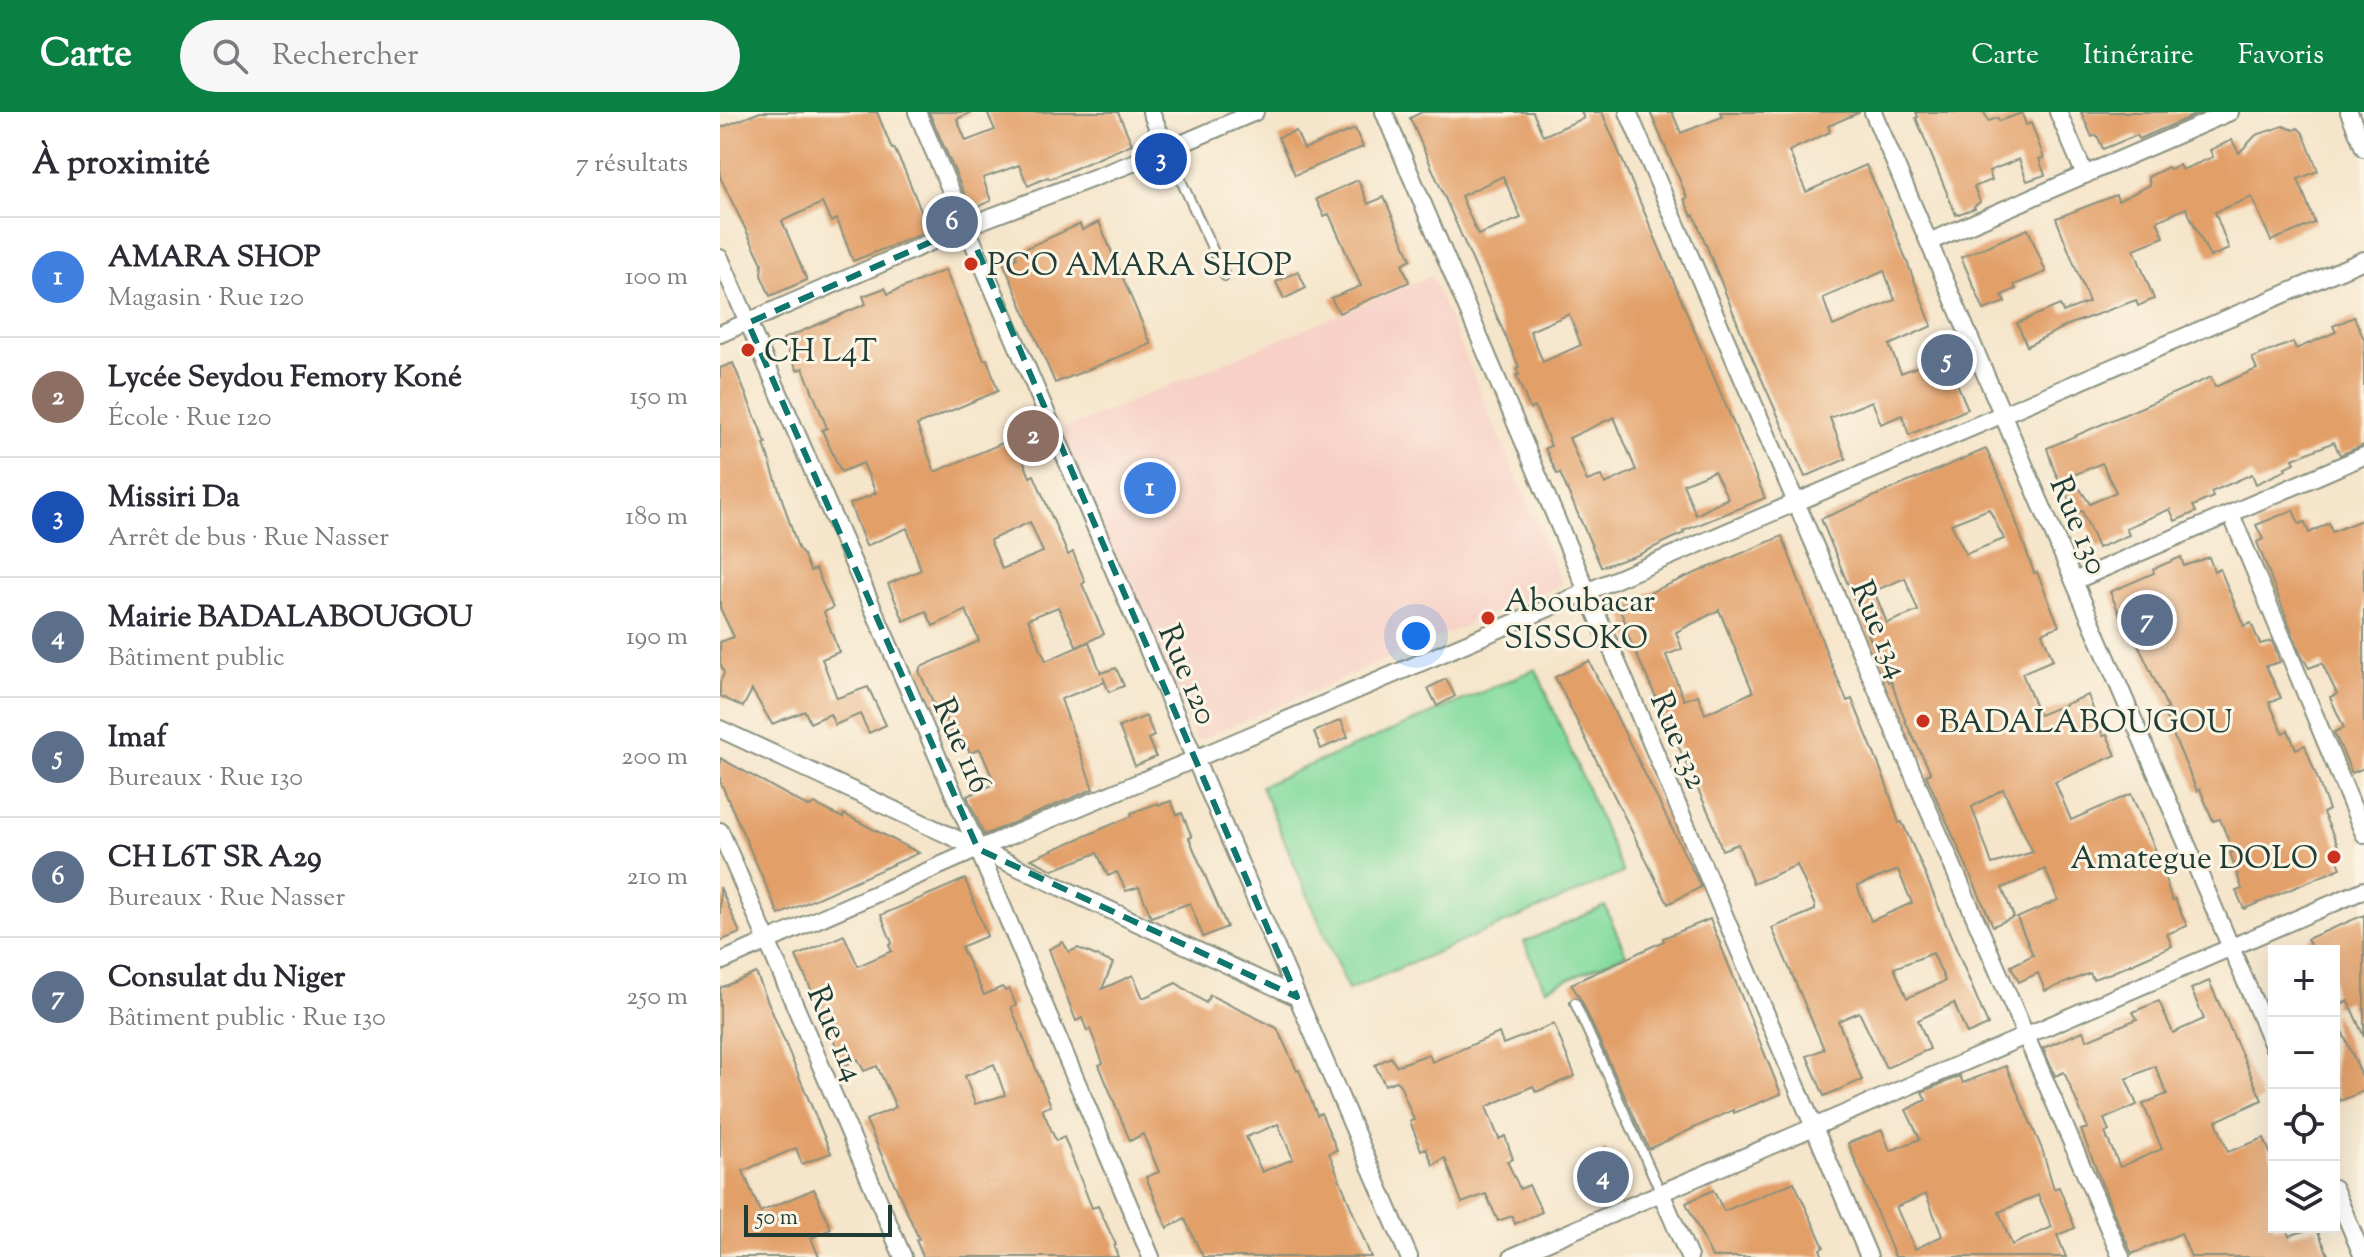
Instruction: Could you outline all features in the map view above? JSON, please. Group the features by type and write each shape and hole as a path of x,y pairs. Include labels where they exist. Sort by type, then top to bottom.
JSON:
{"street":[{"name":"Rue 120","path":"917,112 1409,1257"},
{"path":"1151,112 1167,150"},
{"path":"720,334 967,226 1167,150 1255,112"},
{"name":"Rue 132","path":"1384,112 1869,1257"},
{"name":"Rue 134","path":"1628,112 2121,1257"},
{"name":"Rue 130","path":"1873,112 2268,1034"},
{"path":"2058,112 2085,175"},
{"path":"1929,242 2230,112"},
{"path":"2349,112 2364,148"},
{"name":"Rue 116","path":"720,258 978,849 1151,1257"},
{"path":"720,962 978,849 2364,260"},
{"path":"2074,581 2364,456"},
{"path":"2231,514 2364,834"},
{"path":"720,729 1297,997"},
{"name":"Rue 114","path":"720,831 903,1257"},
{"path":"1520,1255 2364,890"},
{"path":"1661,1193 1689,1257"},
{"path":"2340,1202 2363,1257"}],"lane":[{"path":"1167,150 1225,276"},
{"path":"1575,1003 1661,1193"}],"highlighted area":[{"path":"967,226 1297,997 978,849 748,323"}],"shaded area":[{"path":"1431,276 1562,584 1197,741 1060,431"}],"green space":[{"path":"1536,669 1623,873 1348,990 1261,786"},
{"path":"1605,906 1626,954 1545,989 1524,942"}],"building":[{"path":"760,112 877,112 929,231 853,261 837,219 831,222 822,203 782,221 807,280 770,296 761,275 762,263 720,177 720,128"},
{"path":"929,112 972,112 957,119 966,141 995,130 987,112 1118,112 1132,144 1028,186 1019,165 983,178 991,201 971,209"},
{"path":"1422,112 1533,112 1543,136 1584,118 1581,112 1602,112 1765,498 1683,531 1638,555 1601,567 1560,473 1557,474 1545,448 1551,446 1535,407 1530,409 1516,375 1519,375 1516,368 1519,367 1410,118","holes":["1503,176 1521,218 1478,235 1461,196","1569,314 1581,345 1543,362 1530,331","1614,417 1636,470 1605,484 1601,476 1587,481 1569,438","1714,471 1728,498 1696,515 1683,484"]},
{"path":"1650,112 1672,112 1681,133 1722,117 1720,112 1860,112 1828,126 1830,132 1789,151 1806,192 1866,165 1932,326 1889,345 1901,373 1945,356 1968,409 1909,435 1902,415 1881,424 1872,401 1830,418 1846,459 1805,477 1694,215 1684,199 1687,198","holes":["1884,271 1895,300 1833,326 1823,298"]},
{"path":"1916,112 1984,112 1988,121 1998,118 1999,121 2022,113 2026,125 2031,123 2044,158 2039,159 2045,175 2027,181 2019,159 1989,171 1992,180 1974,187 1980,202 1975,208 1956,215"},
{"path":"2081,112 2202,112 2139,139 2137,135 2103,149 2097,135 2092,137"},
{"path":"2283,126 2294,130 2298,128 2303,133 2318,171 2298,179 2315,223 2271,241 2252,197 2215,212 2229,249 2210,257 2186,208 2157,221 2164,237 2134,249 2154,299 2138,306 2136,300 2068,325 2027,346 2017,323 2060,305 2063,312 2089,302 2056,218 2116,195 2118,201 2150,185 2148,177 2168,167 2179,165 2182,170 2213,157 2210,150 2232,140 2239,153 2256,135"},
{"path":"1355,129 1363,147 1295,175 1278,137 1296,131 1304,149"},
{"path":"1358,180 1368,204 1384,197 1411,259 1402,264 1409,282 1339,313 1331,298 1361,286 1329,214 1324,216 1316,199"},
{"path":"1099,222 1151,344 1055,383 1004,264 1017,258 1015,253 1080,224 1082,230"},
{"path":"2028,229 2046,272 2014,285 2016,289 2002,295 2005,302 1984,310 1961,257"},
{"path":"945,270 984,360 987,359 998,391 917,425 935,472 1014,438 1030,477 1034,475 1068,555 1073,552 1085,582 1082,584 1104,634 1077,647 1058,607 1028,619 1046,661 1089,642 1101,673 1116,668 1124,686 1109,692 1105,682 1061,699 1093,789 984,835 967,796 995,784 980,749 970,753 964,740 956,744 941,707 936,709 919,671 921,667 979,641 966,610 933,626 926,611 904,621 888,584 921,570 907,528 866,546 850,504 876,493 863,463 841,472 822,430 827,428 803,368 797,370 783,339 866,304 863,296 885,288 888,294","holes":["1030,522 1043,552 1002,569 990,540"]},
{"path":"1298,271 1306,288 1284,299 1276,282"},
{"path":"2354,317 2364,339 2364,445 2340,455 2334,442 2293,459 2295,463 2285,467 2286,470 2256,484 2252,474 2211,492 2213,497 2193,506 2196,512 2175,521 2170,509 2126,528 2129,535 2098,548 2082,511 2076,513 2054,470 2047,448 2211,377 2215,387 2257,369 2252,358 2293,342 2296,349 2336,332 2333,326","holes":["2102,463 2116,492 2090,504 2071,476"]},
{"path":"733,363 766,443 798,548 810,571 816,569 833,608 824,612 839,652 822,659 837,698 868,687 886,725 869,733 860,714 835,725 830,714 810,723 805,711 772,724 752,690 743,707 720,696 724,673 720,663 720,642 734,637 720,608 720,368"},
{"path":"1986,449 2005,490 2034,573 2037,572 2059,626 2042,633 2053,660 2022,673 2039,715 2088,695 2103,736 2107,735 2116,755 2055,782 2071,820 2131,794 2157,853 2172,900 2175,899 2187,926 2167,934 2172,946 2111,973 2093,979 2090,973 2045,991 2038,973 2019,982 2011,966 2033,955 2017,918 2058,900 2045,869 2002,888 2014,917 1993,926 1926,775 1931,773 1906,723 1891,681 1888,682 1821,519","holes":["1989,509 2004,539 1966,554 1951,524","1905,578 1918,611 1887,623 1874,591","2003,789 2033,852 1992,864 1972,807"]},
{"path":"2293,510 2299,524 2305,522 2309,533 2329,523 2332,532 2364,519 2364,768 2352,773 2334,732 2344,728 2330,697 2337,694 2322,663 2309,668 2301,655 2257,542 2263,539 2256,525"},
{"path":"1782,536 1829,659 1847,701 1852,699 1899,823 1902,822 1920,862 1988,1025 1967,1034 1954,1003 1918,1020 1930,1049 1886,1068 1859,1012 1838,1021 1862,1080 1824,1096 1807,1056 1824,1049 1772,928 1815,910 1815,906 1797,865 1753,884 1738,844 1722,850 1712,820 1624,627 1627,626 1618,606","holes":["1719,610 1753,692 1705,714 1698,695 1684,700 1666,655 1682,649 1676,632","1898,870 1912,903 1871,921 1857,886","1933,953 1945,981 1907,998 1894,968"]},
{"path":"2181,557 2184,566 2209,557 2214,571 2220,569 2244,626 2251,623 2260,644 2272,641 2280,662 2266,666 2281,698 2269,702 2283,733 2288,730 2296,749 2305,745 2329,810 2323,813 2339,848 2333,850 2341,868 2244,909 2236,891 2242,889 2230,853 2233,852 2220,819 2213,821 2200,789 2197,791 2163,711 2168,709 2110,592 2154,573 2153,569"},
{"path":"1589,661 1701,887 1668,904 1555,677"},
{"path":"1446,679 1455,696 1437,706 1428,688"},
{"path":"1146,716 1154,736 1148,739 1156,757 1135,766 1119,727"},
{"path":"1341,720 1348,737 1321,749 1314,732"},
{"path":"720,758 809,807 815,804 843,818 844,814 919,853 779,915 720,781"},
{"path":"1171,801 1177,815 1182,813 1192,837 1189,838 1227,927 1203,937 1190,903 1151,917 1139,887 1126,891 1117,872 1108,876 1097,853 1053,870 1031,859 1132,816 1131,813"},
{"path":"965,879 987,936 961,947 984,995 1002,987 1005,991 1009,989 1016,1005 1011,1007 1051,1106 1042,1109 1056,1141 1064,1137 1092,1208 1098,1206 1116,1245 1118,1257 923,1257 916,1240 919,1239 866,1120 896,1107 877,1066 864,1071 858,1059 843,1066 796,956 844,935 858,966 892,951 881,915","holes":["994,1064 1005,1095 975,1104 965,1076"]},
{"path":"720,887 740,933 720,941"},
{"path":"2364,915 2364,1037 2348,1001 2340,1004 2340,945 2310,945 2307,939"},
{"path":"1710,919 1781,1094 1734,1113 1733,1110 1649,1149 1571,984 1664,941 1663,938"},
{"path":"1063,942 1069,952 1078,948 1113,963 1102,989 1133,975 1143,998 1176,983 1206,1003 1210,995 1277,1028 1299,1070 1317,1115 1321,1113 1337,1150 1329,1153 1371,1257 1203,1257 1185,1219 1167,1228 1146,1177 1159,1172 1143,1134 1130,1141 1099,1065 1103,1063 1090,1029 1087,1031 1082,1018 1076,1021 1049,949","holes":["1278,1124 1293,1159 1262,1172 1246,1137"]},
{"path":"756,973 831,1153 802,1164 796,1148 743,1171 760,1212 814,1189 831,1229 811,1238 819,1257 720,1257 720,988"},
{"path":"2209,981 2262,1100 2216,1121 2228,1152 2264,1138 2268,1148 2268,1233 2288,1233 2289,1236 2319,1233 2329,1257 2191,1257 2181,1233 2132,1254 2081,1130 2088,1128 2064,1072 2055,1076 2043,1048 2083,1031 2087,1040 2137,1019 2133,1012 2159,1001 2173,1033 2204,1019 2191,989","holes":["2155,1066 2167,1094 2143,1104 2162,1149 2120,1167 2105,1133 2109,1131 2104,1119 2137,1105 2126,1079"]},
{"path":"1554,1024 1575,1076 1536,1092 1533,1086 1486,1107 1499,1139 1505,1136 1513,1159 1507,1161 1520,1189 1529,1185 1542,1212 1515,1224 1512,1216 1498,1221 1486,1194 1462,1203 1445,1158 1433,1165 1426,1148 1421,1150 1410,1121 1414,1120 1400,1085 1396,1081 1385,1085 1375,1065 1391,1057 1396,1066 1429,1054 1432,1062 1499,1033 1503,1044"},
{"path":"2340,1027 2364,1081 2364,1091 2340,1101"},
{"path":"2006,1066 2042,1149 2054,1189 2059,1187 2075,1228 2057,1235 2066,1257 1895,1257 1848,1143 1882,1130 1890,1151 1920,1139 1906,1110 1926,1100 1922,1092 1960,1076 1963,1083","holes":["1926,1194 1942,1236 1915,1249 1896,1207","2038,1195 2052,1227 2012,1245 1999,1212"]},
{"path":"1605,1148 1620,1181 1598,1190 1591,1172"},
{"path":"1794,1182 1824,1247 1820,1249 1823,1257 1712,1257 1686,1203 1713,1190 1724,1211"}],"place":[{"name":"Missiri Da","path":"1161,159"},
{"name":"CH L6T SR A29","path":"952,222"},
{"name":"PCO AMARA SHOP","path":"971,264"},
{"name":"CH L4T","path":"748,350"},
{"name":"Imaf","path":"1947,360"},
{"name":"Lycée Seydou Femory Koné","path":"1033,436"},
{"name":"AMARA SHOP","path":"1150,488"},
{"name":"Aboubacar SISSOKO","path":"1488,618"},
{"name":"Consulat du Niger","path":"2147,620"},
{"name":"BADALABOUGOU","path":"1923,721"},
{"name":"Amategue DOLO","path":"2334,857"},
{"name":"Mairie BADALABOUGOU","path":"1603,1177"}]}
